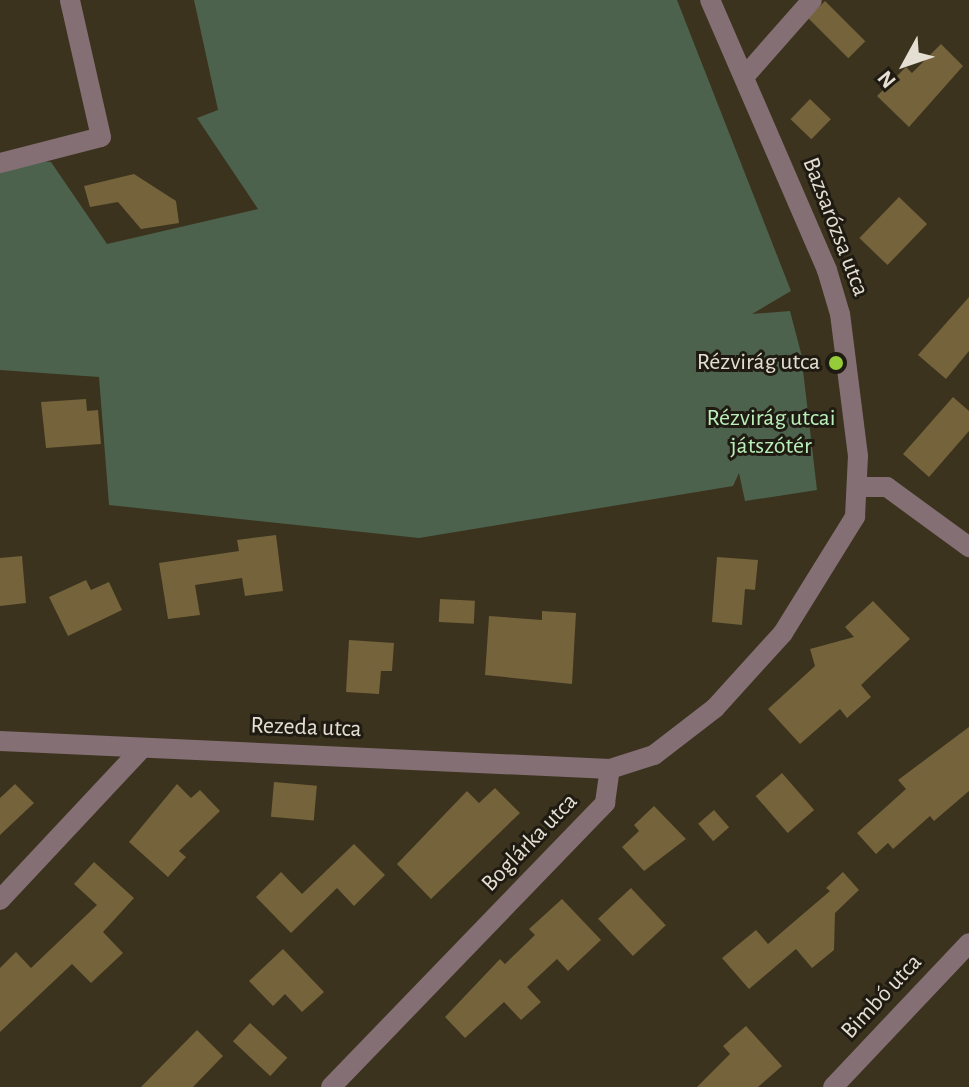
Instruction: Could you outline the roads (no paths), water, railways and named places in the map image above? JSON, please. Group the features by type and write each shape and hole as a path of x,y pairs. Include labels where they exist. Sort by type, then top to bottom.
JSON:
{"street":[{"path":"0,163 101,137 70,0"},
{"name":"Bazsarózsa utca","path":"710,0 804,211 840,314 858,456 857,487"},
{"path":"745,76 812,0"},
{"path":"610,769 654,755 715,708 783,633 855,517 857,487 887,487 969,547"},
{"name":"Rezeda utca","path":"0,741 610,769"},
{"path":"0,900 142,748"},
{"name":"Boglárka utca","path":"331,1087 605,803 610,769"},
{"name":"Bimbó utca","path":"833,1087 969,943"}],"place":[{"name":"Rézvirág utca","path":"836,363"}],"park label":[{"name":"Rézvirág utcai játszótér","path":"771,433"}]}
